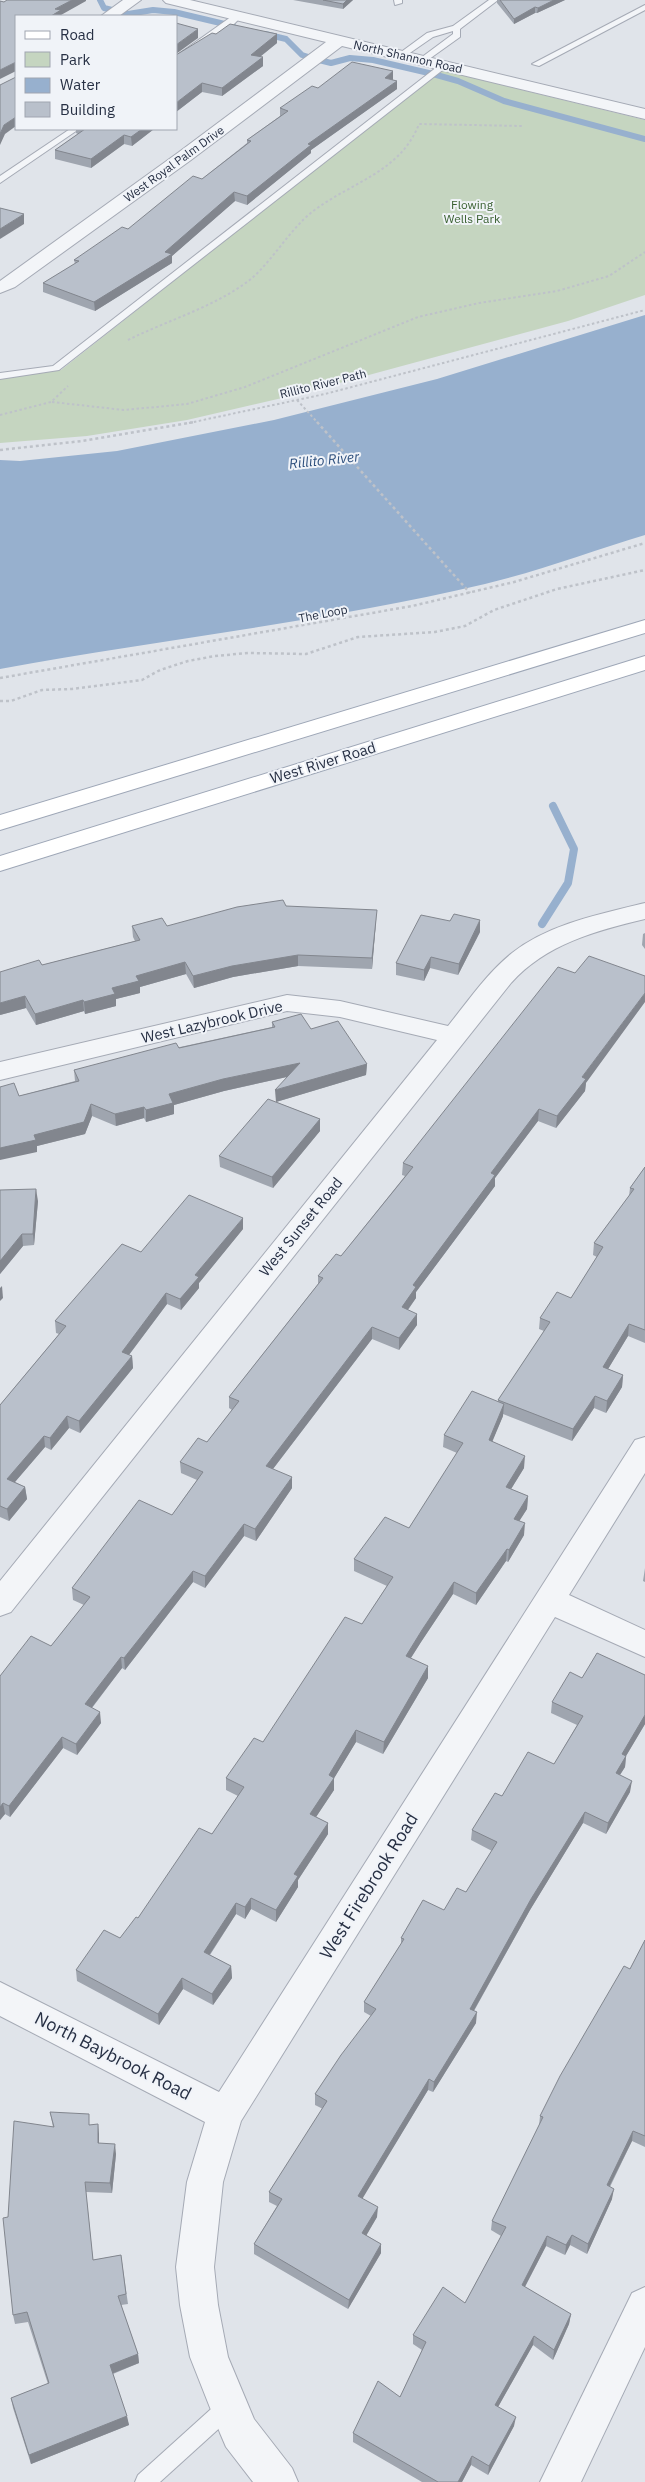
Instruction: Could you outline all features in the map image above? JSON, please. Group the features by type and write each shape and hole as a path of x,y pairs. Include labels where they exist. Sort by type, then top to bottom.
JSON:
{"main road":[{"path":"0,823 645,626"},
{"name":"West River Road","path":"0,864 645,663"},
{"path":"125,786 146,818"}],"street":[{"path":"110,15 133,0"},
{"name":"North Shannon Road","path":"172,0 645,114"},
{"name":"West Royal Palm Drive","path":"4,286 193,150 338,41"},
{"name":"West Sunset Road","path":"0,1603 489,992 524,956 553,939 645,910"},
{"name":"West Lazybrook Drive","path":"0,1071 287,1004 340,1009 455,1036"},
{"name":"West Firebrook Road","path":"278,2482 240,2433 208,2357 199,2305 195,2267 205,2182 225,2114 645,1448"},
{"path":"549,1600 645,1644"},
{"name":"North Baybrook Road","path":"0,1998 225,2114"},
{"path":"560,2482 645,2306"}],"lane":[{"path":"401,55 430,35 456,28 494,0"},
{"path":"536,64 645,7"},
{"path":"178,59 228,25 238,16"},
{"path":"422,60 457,35 456,28"},
{"path":"0,376 56,368 445,65"},
{"path":"0,180 75,130"},
{"path":"145,2482 229,2407"}],"path":[{"path":"123,343 242,285 310,214 399,158 412,142 419,124 523,126"},
{"path":"0,415 51,402 124,410 187,404 245,387 418,317 478,303 557,291 609,276 645,252"},
{"name":"Rillito River Path","path":"0,450 89,441 174,427 297,400 645,310"},
{"path":"51,402 72,381"},
{"path":"297,400 470,593"},
{"name":"The Loop","path":"0,678 259,635 470,593 645,543"},
{"path":"0,701 11,701 42,690 72,689 113,682 142,680 160,670 215,656 248,653 306,654 358,637 435,632 465,626 494,610 556,589 645,570"}],"green space":[{"name":"Flowing Wells Park","path":"441,70 645,120 645,295 568,321 295,395 187,420 87,436 0,443 0,379 61,370"}],"water":[{"name":"Rillito River","path":"645,315 645,535 505,579 425,597 304,620 0,669 0,460 20,461 117,451 274,420 437,379"}],"building":[{"path":"7,0 72,0 55,9 61,10 53,15 15,15 15,62 0,70 0,1 4,2"},
{"path":"323,0 347,0 343,4"},
{"path":"500,0 554,0 538,8 535,7 514,19"},
{"path":"178,24 198,29 178,44"},
{"path":"230,24 277,34 251,55 263,57 222,88 202,83 178,101 178,54 212,33 216,34"},
{"path":"352,62 393,71 385,78 397,81 308,144 311,145 247,196 234,192 165,252 172,254 94,302 43,283 79,261 74,260 122,227 128,229 193,176 202,179 251,141 247,140 288,111 280,108 312,86 318,88"},
{"path":"15,78 15,118 4,125 0,134 0,85"},
{"path":"84,130 141,130 131,137 124,135 91,159 55,150"},
{"path":"0,208 24,214 0,229"},
{"path":"283,900 286,906 377,910 372,958 298,955 232,966 193,976 185,962 136,976 139,981 112,988 115,994 84,1002 83,1000 35,1014 25,996 0,1003 0,972 39,960 42,965 140,940 132,926 162,918 167,926 237,907"},
{"path":"454,914 480,920 459,964 431,957 424,970 396,963 421,915 450,921"},
{"path":"589,956 645,976 645,993 582,1077 586,1079 557,1116 539,1109 491,1173 495,1175 413,1285 416,1287 402,1307 417,1314 399,1338 372,1327 266,1466 292,1477 255,1529 244,1524 205,1576 193,1571 124,1658 121,1657 85,1704 100,1712 76,1744 62,1737 9,1806 3,1803 0,1807 0,1676 31,1636 51,1646 90,1597 72,1588 139,1500 172,1515 203,1472 180,1462 198,1438 207,1442 239,1401 229,1397 323,1278 318,1276 336,1254 341,1256 413,1167 403,1163 558,967 575,973"},
{"path":"301,1014 311,1029 338,1021 367,1064 275,1090 300,1063 223,1079 169,1094 173,1103 146,1110 144,1107 115,1114 91,1104 84,1122 34,1135 36,1140 0,1148 0,1087 14,1083 19,1096 79,1081 74,1070 176,1043 179,1048 275,1027 272,1022"},
{"path":"268,1099 320,1119 272,1177 219,1156"},
{"path":"645,1167 645,1330 629,1324 603,1367 623,1375 607,1401 595,1396 573,1429 498,1400 550,1322 540,1318 557,1292 571,1298 603,1247 594,1243 634,1189 630,1188"},
{"path":"36,1189 33,1234 22,1234 0,1261 0,1190"},
{"path":"189,1195 243,1218 195,1275 199,1277 180,1299 166,1293 122,1352 132,1356 79,1421 67,1416 50,1438 44,1436 7,1479 25,1487 7,1509 0,1506 0,1405 66,1326 55,1321 122,1244 141,1252"},
{"path":"472,1391 504,1404 489,1440 525,1456 506,1487 528,1496 514,1519 525,1523 509,1550 507,1549 476,1593 454,1582 422,1630 406,1656 428,1666 384,1742 356,1730 329,1775 334,1778 310,1814 328,1823 294,1874 298,1876 276,1910 251,1898 245,1907 236,1903 204,1952 231,1966 212,1994 182,1978 158,2014 76,1970 104,1930 120,1938 136,1917 138,1918 199,1828 212,1834 244,1787 226,1778 254,1738 263,1742 345,1617 362,1624 393,1577 354,1559 385,1517 409,1528 463,1443 444,1435"},
{"path":"597,1653 645,1675 645,1715 622,1754 626,1756 616,1773 632,1781 608,1823 585,1812 531,1899 470,2009 477,2012 434,2082 429,2079 358,2196 378,2207 362,2233 381,2244 349,2300 254,2244 282,2199 269,2192 327,2101 315,2094 341,2055 376,2009 364,2002 404,1939 401,1938 423,1900 444,1910 457,1888 466,1892 497,1842 472,1830 495,1793 502,1796 528,1752 554,1764 583,1716 552,1702 570,1672 582,1678"},
{"path":"645,1940 645,2136 633,2131 607,2185 614,2189 588,2244 572,2235 566,2245 547,2236 522,2285 571,2314 554,2350 534,2336 495,2405 516,2417 489,2466 472,2456 458,2482 438,2482 353,2433 378,2381 400,2397 426,2342 413,2335 443,2287 465,2303 506,2227 492,2221 543,2117 540,2116 560,2076 624,1966 630,1969"},
{"path":"50,2112 89,2114 89,2125 98,2124 98,2143 115,2144 110,2183 85,2182 93,2260 121,2255 126,2294 118,2296 138,2354 110,2365 127,2416 29,2455 11,2398 49,2383 27,2312 13,2315 3,2218 8,2217 14,2121 54,2127"}],"waterway":[{"path":"100,0 104,8 128,14 153,10 174,12 233,26"},
{"path":"265,34 286,39 302,55 315,59 331,63 350,58 373,60 433,74 458,81 504,101 645,139"},
{"path":"542,924 568,883 574,849 553,806"}]}
